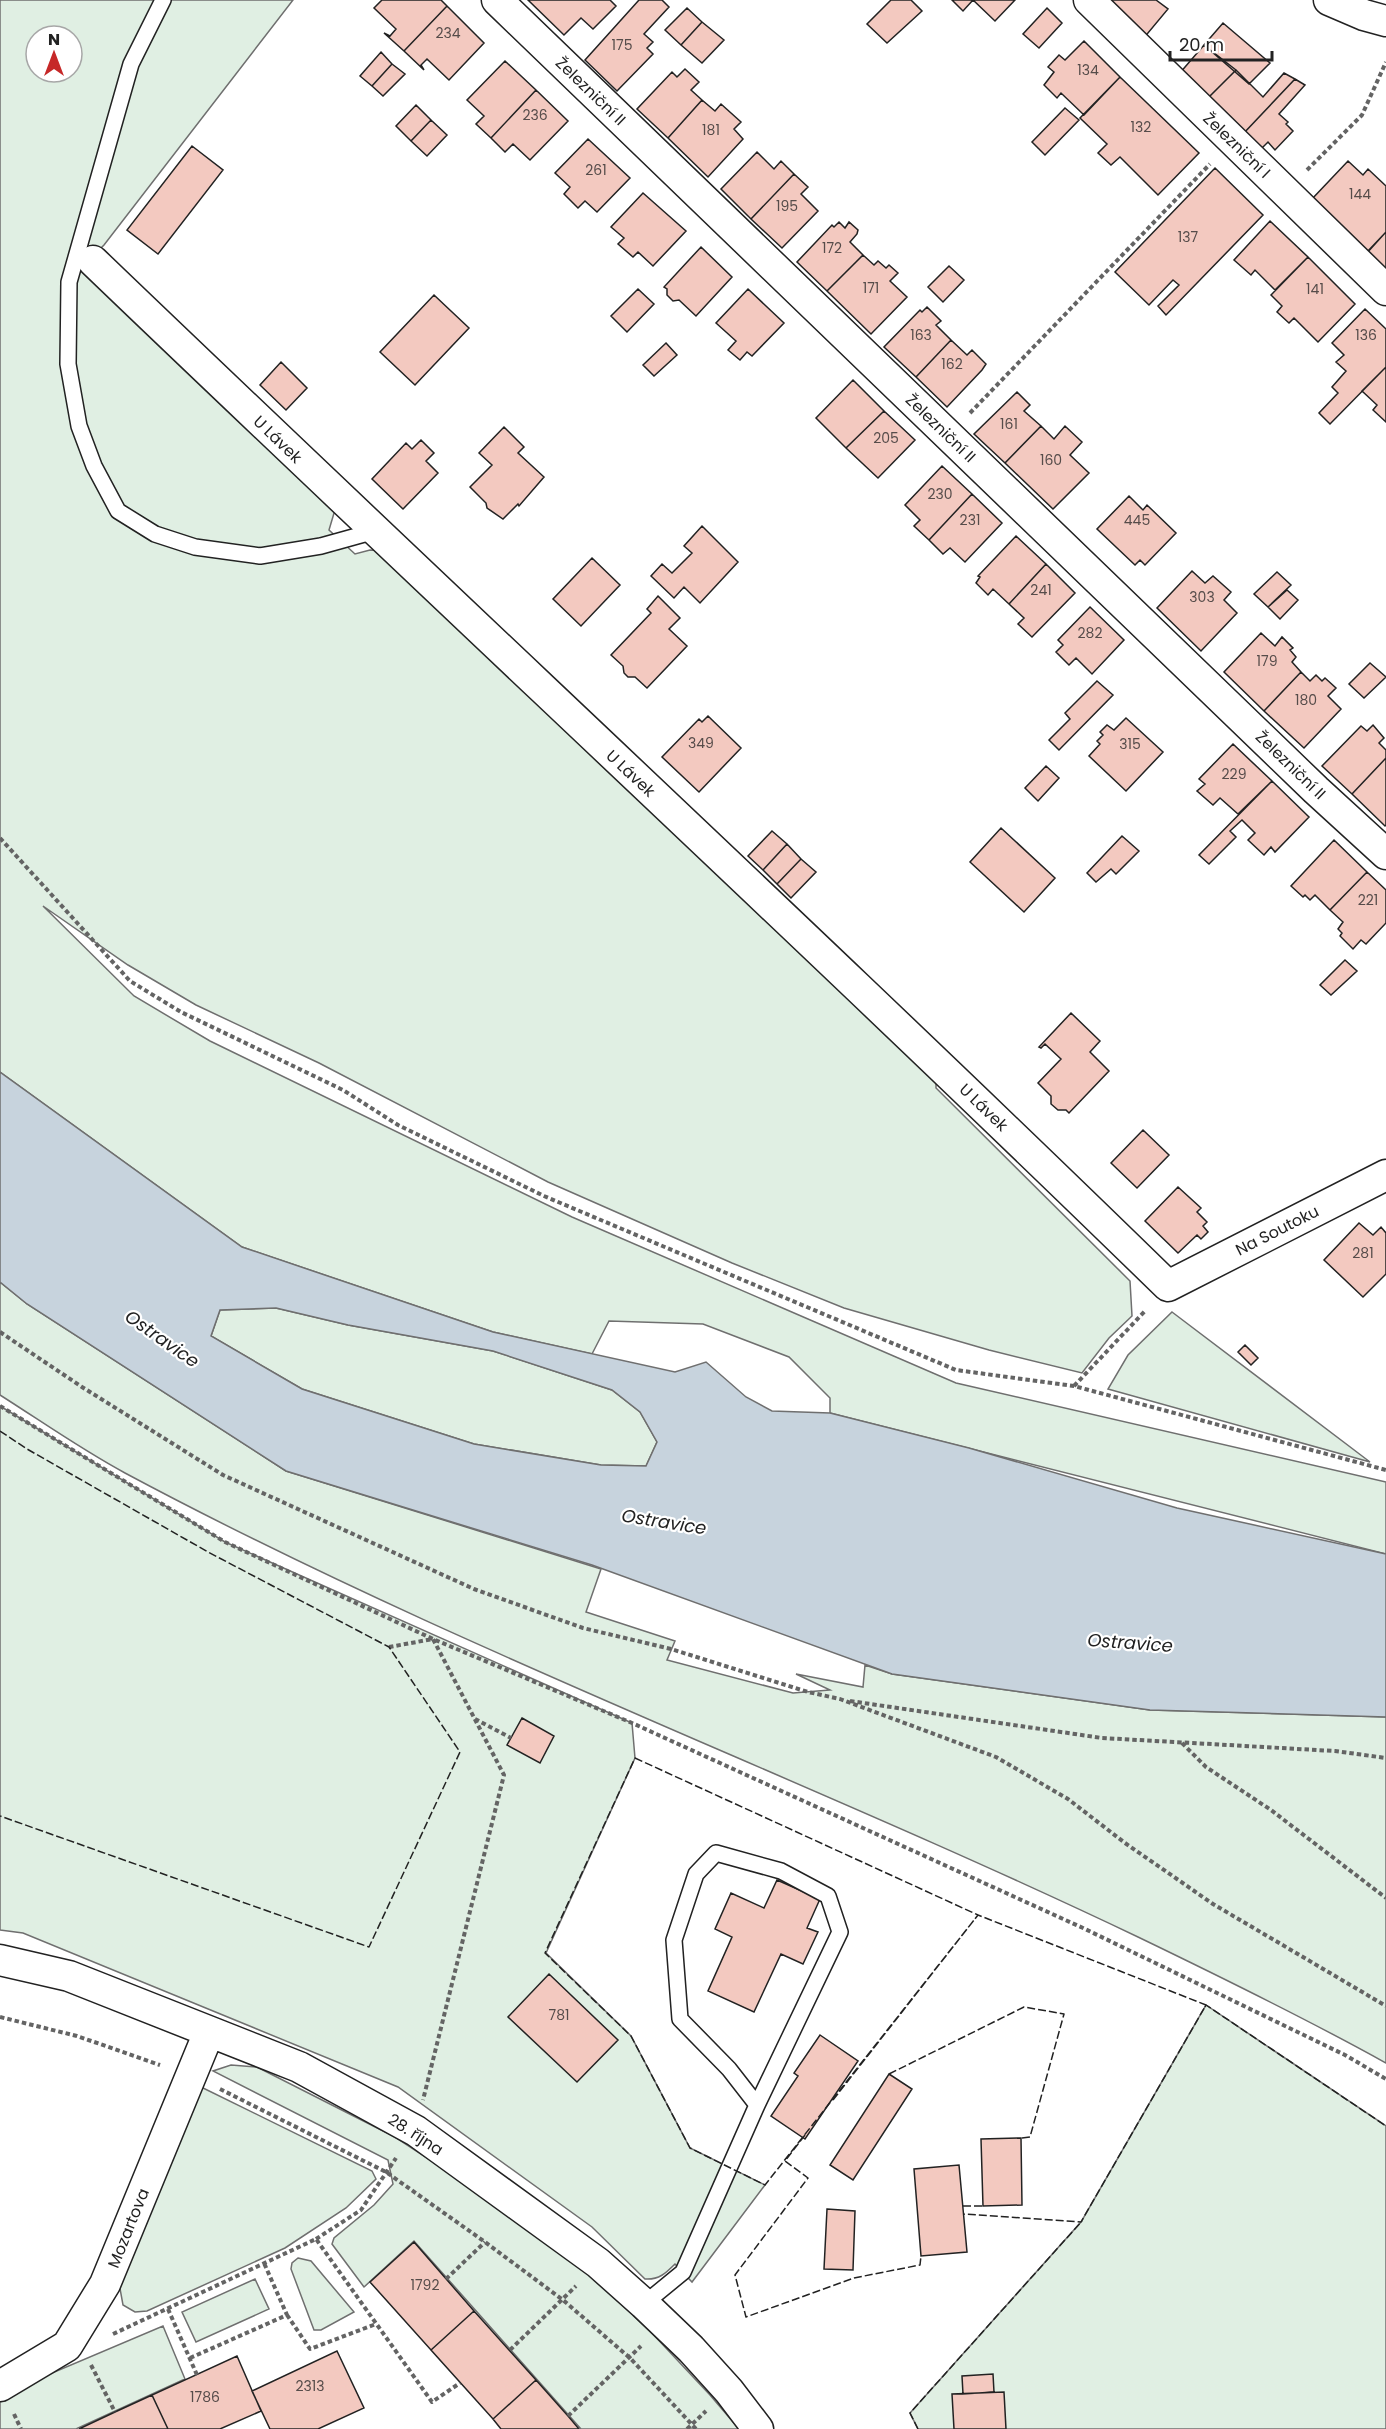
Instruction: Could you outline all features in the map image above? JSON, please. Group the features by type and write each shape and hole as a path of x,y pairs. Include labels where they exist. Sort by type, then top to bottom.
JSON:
{"street":[{"name":"Železniční II","path":"497,0 1386,854"},
{"name":"Železniční I","path":"1089,0 1386,290"},
{"path":"1329,0 1364,15 1386,21"},
{"name":"U Lávek","path":"93,261 375,531 926,1051 1168,1286"},
{"name":"Na Soutoku","path":"1168,1286 1386,1175"},
{"name":"28. října","path":"0,1960 69,1976 299,2067 416,2131 598,2264 655,2313 729,2391 758,2429"},
{"name":"Mozartova","path":"0,2386 67,2346 105,2284 209,2032"}],"lane":[{"path":"163,0 131,64 69,282 68,364 79,426 94,466 118,511 155,534 195,547 260,556 321,546 375,531"},
{"path":"655,2313 683,2272 757,2105 840,1932 828,1896 781,1871 716,1853 696,1874 674,1940 680,2019 729,2069 757,2105"}],"path":[{"path":"1285,191 1362,115 1386,62"},
{"path":"948,435 1233,141"},
{"path":"0,838 130,981 182,1012 343,1090 399,1125 544,1196 956,1370 1074,1386 1386,1470"},
{"path":"1074,1386 1168,1286"},
{"path":"0,1332 82,1387 222,1475 474,1589 583,1628 671,1649 808,1692 840,1699 1102,1738 1335,1750 1386,1758"},
{"path":"0,1406 225,1542 433,1639 632,1723 1083,1928 1345,2055 1386,2079"},
{"path":"389,1647 433,1639"},
{"path":"104,2338 316,2239 362,2210 416,2131 504,1775 433,1639"},
{"path":"840,1699 996,1757 1068,1798 1125,1843 1214,1904 1386,2006"},
{"path":"474,1719 511,1738"},
{"path":"1181,1742 1206,1767 1271,1810 1386,1898"},
{"path":"0,2018 77,2036 192,2076 386,2172 563,2300 630,2358 696,2429"},
{"path":"316,2239 432,2402 460,2383"},
{"path":"446,2279 485,2242"},
{"path":"264,2263 287,2315 310,2349 376,2324"},
{"path":"510,2350 563,2300"},
{"path":"168,2309 197,2375"},
{"path":"568,2416 630,2358 655,2313"},
{"path":"190,2358 287,2315"},
{"path":"88,2359 115,2412"}],"green space":[{"path":"0,0 293,0 104,245 85,264 337,503 329,530 355,554 370,550 386,551 936,1069 936,1088 1130,1281 1132,1316 1109,1338 1082,1373 989,1350 844,1308 732,1263 548,1182 319,1063 196,1005 128,965 43,906 134,996 210,1041 572,1217 956,1383 1386,1482 1386,1554 830,1413 830,1398 789,1357 703,1324 609,1321 592,1354 493,1332 242,1247 0,1072"},
{"path":"0,1282 27,1304 286,1471 601,1569 586,1612 675,1641 667,1660 793,1693 830,1690 796,1674 863,1687 865,1665 892,1674 1150,1710 1386,1717 1386,2063 1294,2014 1138,1937 1012,1878 628,1711 374,1597 249,1537 109,1464 0,1395"},
{"path":"276,1308 348,1325 493,1351 612,1390 640,1412 657,1442 646,1466 601,1465 474,1444 302,1389 211,1336 220,1310"},
{"path":"1172,1312 1370,1462 1108,1389 1128,1355"},
{"path":"0,1406 225,1542 632,1723 635,1758 546,1953 631,2036 690,2148 765,2185 692,2282 675,2264 658,2277 645,2279 592,2227 398,2087 23,1933 0,1930"},
{"path":"1206,2005 1386,2126 1386,2429 918,2429 910,2413 1081,2222"},
{"path":"231,2065 257,2067 395,2137 496,2203 580,2266 650,2331 739,2429 581,2429 414,2241 364,2287 332,2244 334,2238 374,2205 393,2184 388,2160 213,2071"},
{"path":"199,2086 372,2171 376,2179 346,2208 285,2248 147,2311 135,2312 123,2305 119,2283"},
{"path":"298,2258 311,2261 354,2312 321,2330 314,2330 291,2269 292,2263"},
{"path":"255,2279 269,2309 196,2342 182,2312"},
{"path":"163,2326 185,2379 76,2429 0,2429 0,2395"}],"water":[{"name":"Ostravice","path":"0,1072 242,1247 493,1332 675,1372 706,1362 746,1397 772,1411 830,1413 969,1448 1177,1508 1386,1554 1386,1717 1150,1710 892,1674 592,1565 286,1471 27,1304 0,1282","holes":["276,1308 348,1325 493,1351 612,1390 640,1412 657,1442 646,1466 601,1465 474,1444 302,1389 211,1336 220,1310"]}],"building":[{"path":"382,0 441,0 447,6 404,51 384,33 390,36 396,29 374,8"},
{"path":"528,0 610,0 616,6 593,29 581,18 564,35"},
{"path":"639,0 662,0 669,7 644,34 653,42 647,48 653,54 617,91 585,60"},
{"path":"891,0 911,0 922,11 887,43 867,24"},
{"path":"952,0 973,0 963,11"},
{"path":"973,0 1015,0 995,21"},
{"path":"1102,0 1156,0 1168,9 1143,39"},
{"path":"447,6 484,43 449,80 427,59 421,65 424,70 404,51"},
{"path":"687,8 702,22 681,45 665,30"},
{"path":"1047,8 1062,23 1039,48 1023,34"},
{"path":"702,22 724,40 702,63 681,45"},
{"path":"1223,23 1270,63 1249,84 1204,45"},
{"path":"1084,41 1120,77 1084,115 1061,93 1057,98 1044,85 1054,72 1048,67 1059,55 1065,60"},
{"path":"1204,45 1236,70 1206,100 1179,74"},
{"path":"381,52 392,64 372,86 360,76"},
{"path":"505,61 536,90 491,138 476,124 484,116 467,100"},
{"path":"392,64 405,74 383,96 372,86"},
{"path":"685,69 699,82 691,90 702,100 668,138 637,109 672,72 677,77"},
{"path":"1236,70 1263,97 1284,73 1295,79 1243,134 1206,100"},
{"path":"1120,77 1199,153 1158,195 1120,157 1111,165 1098,153 1107,144 1080,118"},
{"path":"1295,79 1305,85 1279,114 1288,122 1286,124 1293,131 1275,150 1268,142 1260,150 1243,134"},
{"path":"536,90 568,121 530,160 513,144 505,152 491,138"},
{"path":"702,100 715,111 721,104 741,122 734,129 743,139 708,177 668,138"},
{"path":"416,105 431,120 411,141 396,126"},
{"path":"1065,108 1079,120 1045,155 1032,142"},
{"path":"431,120 447,135 427,156 411,141"},
{"path":"588,139 630,178 597,212 585,201 578,208 564,194 570,187 555,173"},
{"path":"192,146 223,170 158,254 127,230"},
{"path":"757,152 774,169 781,161 794,174 751,219 721,189"},
{"path":"1348,161 1363,175 1368,169 1386,186 1386,232 1367,252 1312,199"},
{"path":"1215,168 1263,215 1166,315 1158,306 1179,285 1173,280 1149,305 1115,272"},
{"path":"794,174 808,187 801,194 818,211 782,248 751,219"},
{"path":"643,193 686,231 653,266 638,252 633,257 618,244 624,238 611,227"},
{"path":"1270,221 1308,257 1275,290 1255,270 1251,275 1234,260"},
{"path":"839,222 845,228 849,222 858,230 850,242 863,255 827,291 797,262 832,225 834,227"},
{"path":"1386,232 1386,272 1366,254"},
{"path":"701,247 732,277 696,316 679,300 673,301 667,295 667,289 664,287"},
{"path":"863,255 874,265 878,261 886,268 889,265 898,273 890,281 907,297 871,334 827,291"},
{"path":"1308,257 1355,304 1318,342 1294,318 1289,323 1277,312 1282,306 1271,295"},
{"path":"949,266 964,280 943,302 928,287"},
{"path":"638,289 654,304 627,332 611,316"},
{"path":"748,289 784,323 752,356 747,352 740,360 728,350 736,341 716,323"},
{"path":"434,295 469,328 415,385 380,352"},
{"path":"927,307 941,321 936,325 951,340 916,377 884,347 920,310 922,312"},
{"path":"1365,309 1386,329 1386,367 1330,424 1319,413 1338,393 1332,387 1346,371 1336,362 1344,355 1332,343"},
{"path":"951,340 967,355 972,350 986,364 947,407 916,377"},
{"path":"666,343 677,355 654,376 643,365"},
{"path":"281,362 307,388 286,410 260,385"},
{"path":"1386,367 1386,422 1373,410 1377,405 1362,391"},
{"path":"853,380 884,411 846,448 816,418"},
{"path":"1017,392 1030,405 1024,411 1041,426 1005,463 974,434"},
{"path":"884,411 915,440 878,478 846,448"},
{"path":"1041,426 1054,439 1065,426 1082,442 1070,455 1089,473 1053,509 1005,463"},
{"path":"504,427 524,447 518,453 544,477 519,506 518,504 503,519 487,508 486,503 470,487 492,465 479,453"},
{"path":"421,440 434,453 426,461 438,473 403,509 372,479 406,443 412,449"},
{"path":"942,466 972,494 929,540 914,526 920,520 905,505"},
{"path":"972,494 1002,523 965,562 950,548 943,554 929,540"},
{"path":"1129,496 1143,510 1147,505 1176,533 1145,565 1140,560 1135,565 1097,529"},
{"path":"702,526 738,562 700,603 684,587 674,598 651,576 662,564 672,573 692,553 684,546"},
{"path":"1016,536 1046,564 1009,604 993,589 988,595 976,583 980,577 978,576"},
{"path":"592,558 620,585 581,626 553,599"},
{"path":"1046,564 1075,593 1032,637 1018,624 1024,618 1009,604"},
{"path":"1192,571 1205,583 1213,576 1231,592 1224,600 1237,613 1201,651 1157,608"},
{"path":"1277,572 1291,585 1268,607 1254,594"},
{"path":"1287,590 1298,600 1280,619 1268,607"},
{"path":"658,596 680,618 669,629 687,646 647,688 635,677 628,677 624,673 623,666 611,655 651,613 647,609"},
{"path":"1090,607 1124,640 1092,674 1076,658 1069,665 1056,652 1063,645 1058,640"},
{"path":"1261,633 1275,646 1282,637 1293,648 1290,650 1296,657 1292,662 1301,672 1264,711 1224,672"},
{"path":"1370,663 1386,677 1364,698 1349,684"},
{"path":"1301,672 1310,681 1316,675 1322,681 1325,678 1336,688 1328,696 1341,709 1304,748 1264,711"},
{"path":"1097,681 1113,695 1059,750 1049,740 1070,719 1065,713"},
{"path":"708,716 741,748 699,792 662,757 699,719 702,722"},
{"path":"1126,718 1163,752 1126,791 1089,756 1100,744 1097,741 1103,735 1100,732 1107,725 1114,730"},
{"path":"1373,725 1384,738 1379,743 1386,750 1386,758 1352,794 1322,766 1361,726 1367,731"},
{"path":"1233,744 1272,781 1238,814 1220,798 1213,805 1197,791 1205,784 1199,779"},
{"path":"1386,758 1386,825 1385,826 1352,794"},
{"path":"1046,766 1059,778 1038,801 1025,788"},
{"path":"1272,781 1309,817 1275,852 1271,847 1264,855 1248,840 1255,833 1242,820 1230,831 1236,837 1209,864 1199,855"},
{"path":"1001,828 1055,878 1024,912 970,862"},
{"path":"772,831 787,844 763,870 748,856"},
{"path":"1122,836 1139,851 1116,874 1111,869 1096,882 1087,873"},
{"path":"1334,840 1367,872 1330,910 1315,895 1310,900 1291,886"},
{"path":"787,844 801,859 777,884 763,870"},
{"path":"801,859 816,872 791,898 777,884"},
{"path":"1367,872 1386,890 1386,923 1366,944 1361,940 1353,949 1340,936 1342,933 1338,929 1343,922 1330,910"},
{"path":"1345,960 1357,971 1331,995 1320,985"},
{"path":"1071,1013 1100,1041 1090,1052 1109,1071 1069,1113 1066,1110 1058,1110 1051,1104 1051,1096 1038,1083 1061,1059 1045,1044 1039,1047"},
{"path":"1143,1130 1169,1155 1137,1188 1111,1163"},
{"path":"1178,1187 1201,1208 1197,1212 1207,1222 1203,1226 1208,1232 1201,1239 1197,1235 1178,1253 1145,1221"},
{"path":"1359,1223 1373,1235 1381,1227 1386,1233 1386,1274 1363,1297 1324,1260"},
{"path":"1245,1345 1258,1358 1251,1365 1238,1352"},
{"path":"522,1718 554,1736 540,1763 507,1745"},
{"path":"777,1880 820,1899 807,1928 818,1932 803,1964 781,1954 754,2012 708,1991 732,1937 715,1929 731,1893 764,1908"},
{"path":"549,1974 618,2040 577,2082 508,2017"},
{"path":"820,2035 858,2061 805,2139 771,2116 798,2076 794,2073"},
{"path":"889,2074 912,2089 853,2180 830,2165"},
{"path":"1021,2138 1022,2205 983,2206 981,2139"},
{"path":"959,2165 967,2252 921,2256 914,2169"},
{"path":"827,2209 855,2211 853,2270 824,2269"},
{"path":"414,2242 474,2311 431,2350 370,2282"},
{"path":"474,2311 536,2380 493,2419 431,2350"},
{"path":"337,2351 364,2408 318,2429 270,2429 252,2391"},
{"path":"237,2356 261,2411 220,2429 168,2429 152,2395"},
{"path":"993,2374 994,2392 963,2394 962,2376"},
{"path":"536,2380 579,2429 501,2429 493,2419"},
{"path":"1004,2392 1006,2429 954,2429 952,2394"},
{"path":"152,2395 168,2429 79,2429 115,2412"}],"fence":[{"path":"0,1431 27,1449 208,1552 389,1647 460,1752 369,1947 0,1816"},
{"path":"635,1758 978,1915 765,2185 690,2148 631,2036 545,1953 635,1758"},
{"path":"833,2100 978,1915 1206,2005 1081,2222 963,2214"},
{"path":"1205,2007 1206,2005 1386,2126"},
{"path":"889,2074 1024,2007 1064,2014 1030,2137 1021,2138"},
{"path":"805,2135 785,2161 808,2178 735,2275 746,2317 854,2278 920,2265 921,2256"},
{"path":"963,2206 983,2206"},
{"path":"918,2429 910,2413 1082,2221"}]}
